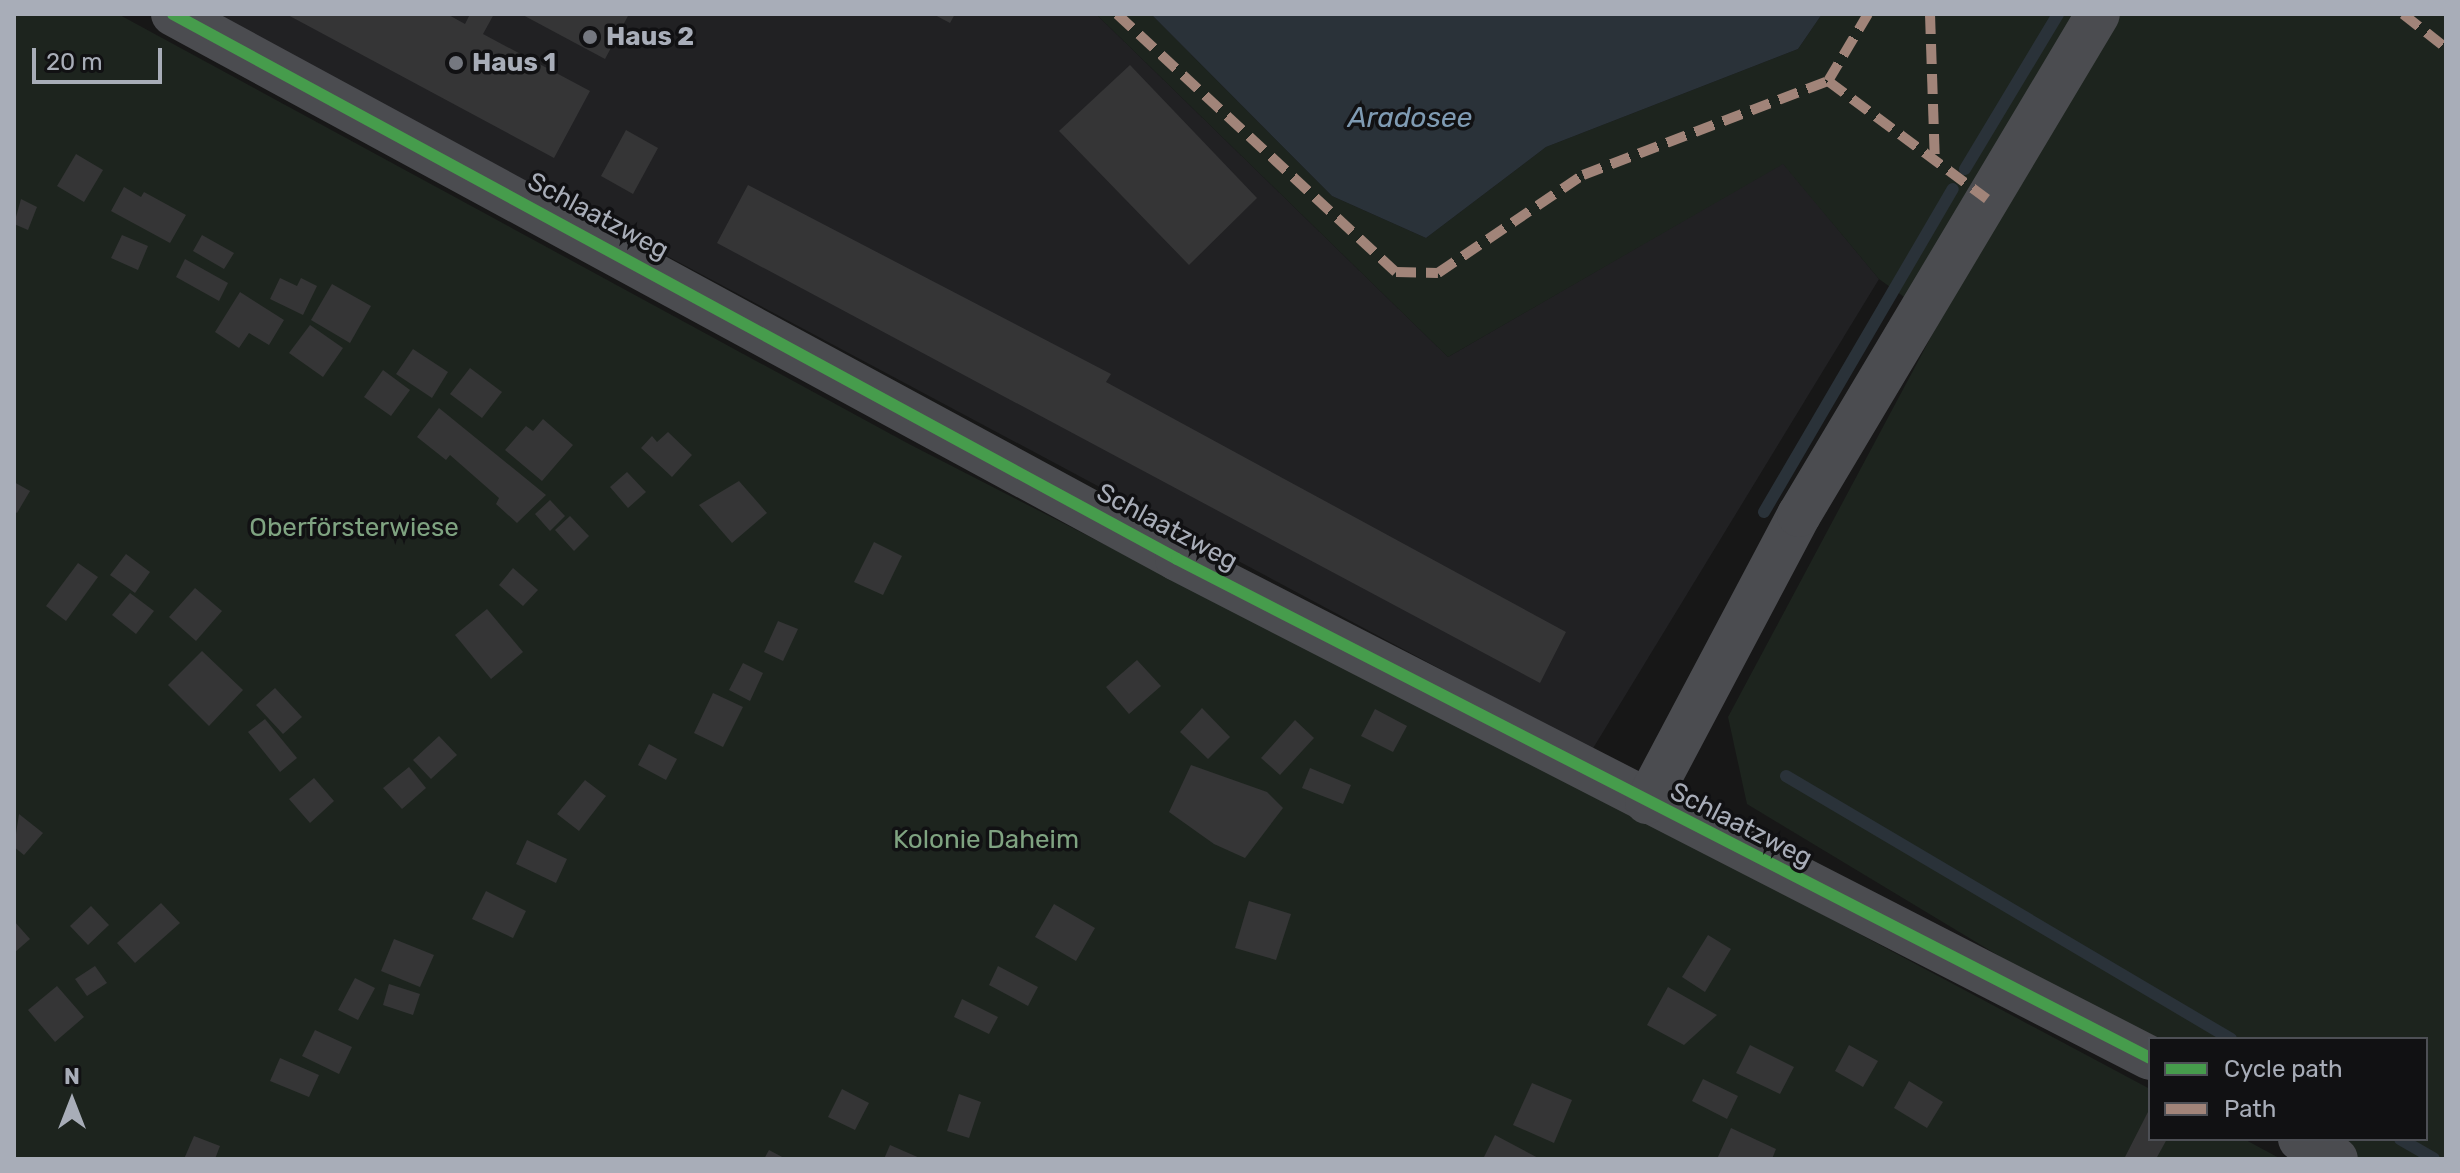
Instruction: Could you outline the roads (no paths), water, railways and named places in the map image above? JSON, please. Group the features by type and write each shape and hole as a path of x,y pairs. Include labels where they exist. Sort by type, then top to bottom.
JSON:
{"lane":[{"name":"Schlaatzweg","path":"173,14 1177,559 2148,1057"},
{"path":"1647,802 1799,515 2098,14"},
{"path":"2304,1141 2336,1159"}],"water":[{"name":"Aradosee","path":"1151,14 1822,14 1798,49 1546,147 1426,238 1332,196"}],"waterway":[{"path":"1965,169 2058,14"},
{"path":"1764,512 1953,189"},
{"path":"1786,776 2228,1037"},
{"path":"2403,1141 2434,1159"}],"place":[{"name":"Haus 2","path":"590,37"},
{"name":"Haus 1","path":"456,63"}],"park label":[{"name":"Oberförsterwiese","path":"354,528"},
{"name":"Kolonie Daheim","path":"986,840"}]}
